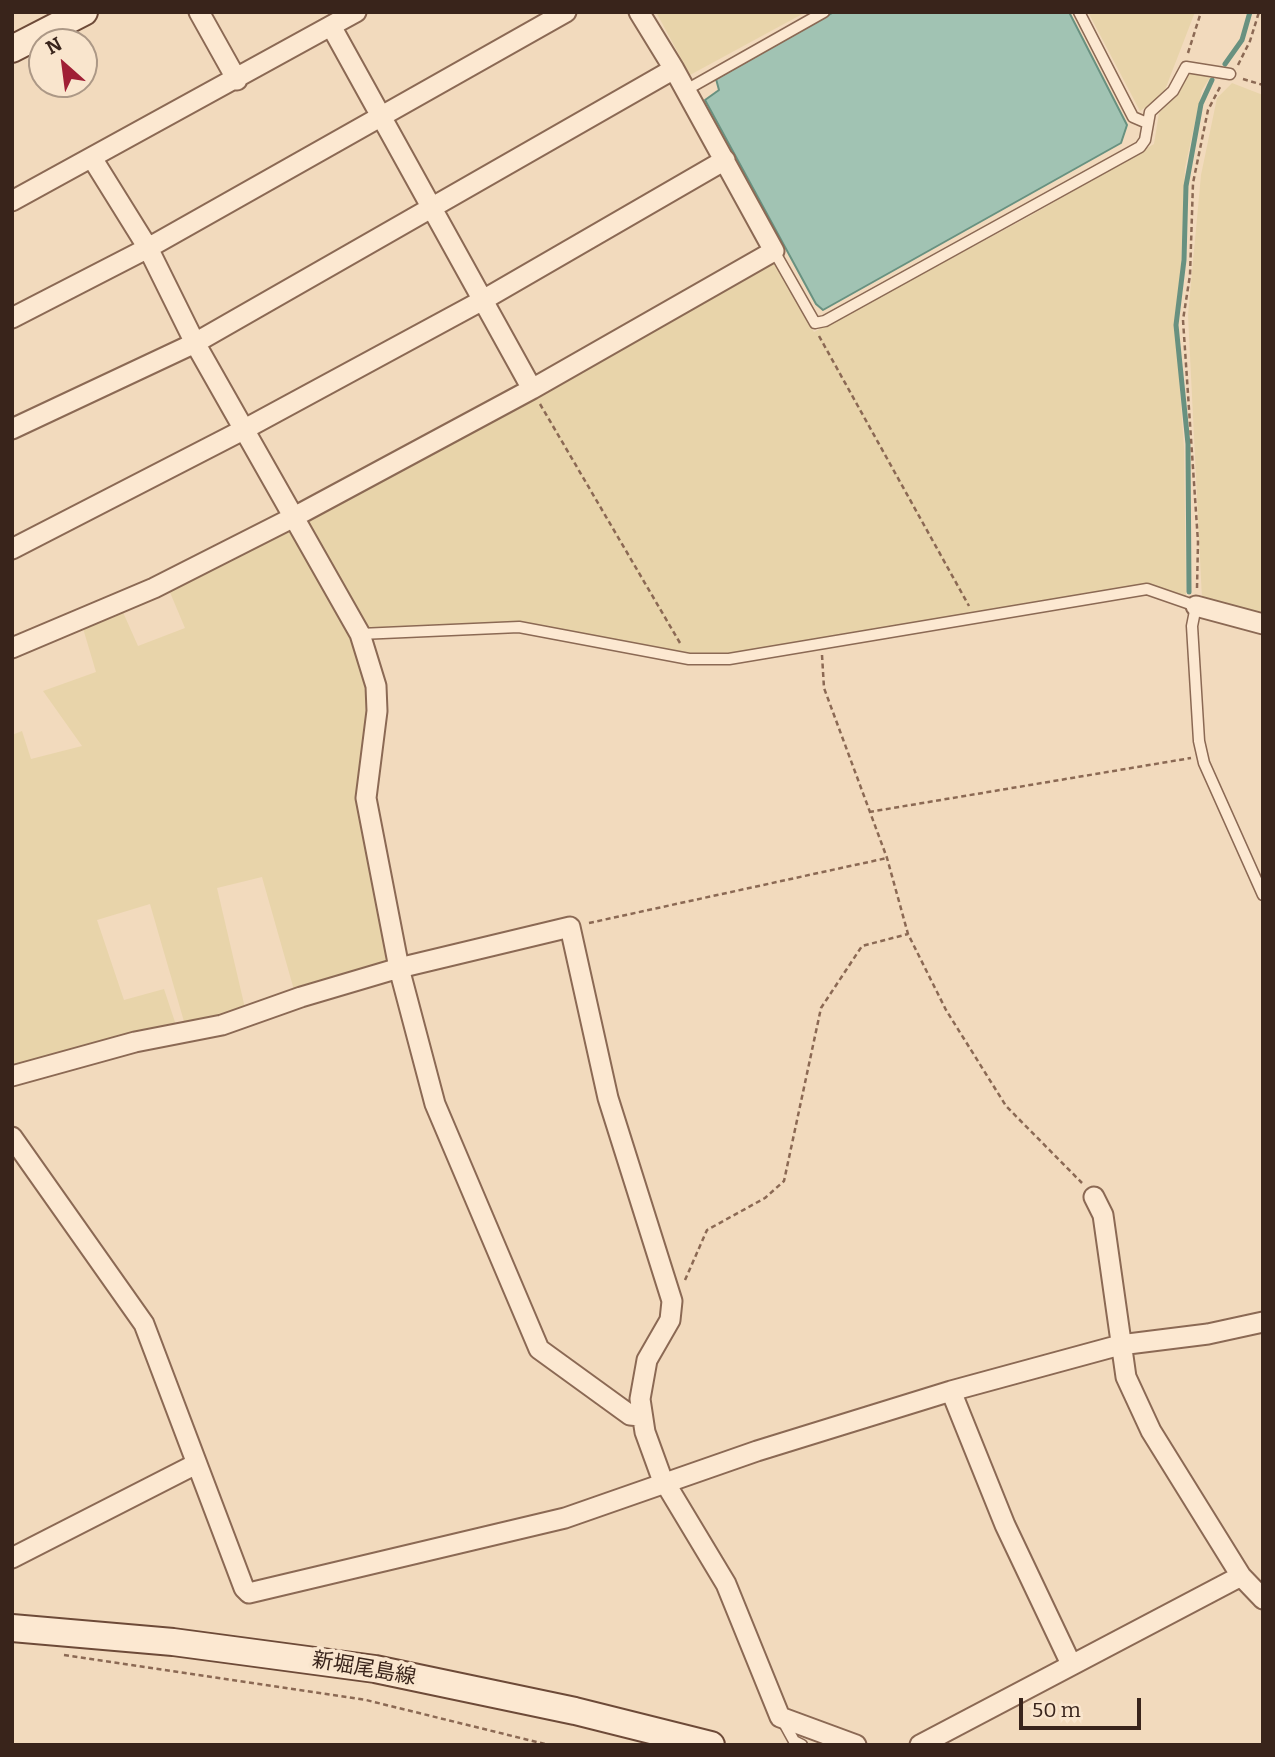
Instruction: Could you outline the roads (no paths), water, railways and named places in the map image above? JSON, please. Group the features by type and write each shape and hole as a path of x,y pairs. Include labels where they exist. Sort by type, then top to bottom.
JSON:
{"main road":[{"path":"12,49 84,12"},
{"name":"新堀尾島線","path":"12,1628 173,1642 376,1669 575,1711 710,1745"}],"street":[{"path":"199,12 237,80"},
{"path":"12,201 237,80 356,12"},
{"path":"12,318 148,248 566,12"},
{"path":"12,648 154,588 293,517 532,389 774,251 686,90 639,12"},
{"path":"331,26 532,389"},
{"path":"12,429 195,343 674,69"},
{"path":"92,158 148,248 195,343 360,634 376,686 377,711 366,798 398,968 435,1104 539,1349 630,1415 640,1416"},
{"path":"12,549 243,430 482,300 725,160"},
{"path":"1196,606 1263,624"},
{"path":"12,1076 135,1042 222,1025 301,997 398,968 570,928 608,1098 672,1301 670,1320 647,1360 640,1416 661,1476 726,1584 780,1717 856,1745"},
{"path":"12,1137 144,1324 244,1588 257,1594 565,1518 757,1451 951,1391 1120,1345 1208,1334 1263,1322"},
{"path":"1094,1196 1103,1214 1126,1377 1151,1432 1241,1576 1263,1599"},
{"path":"951,1391 1005,1525 1071,1664"},
{"path":"13,1557 196,1464"},
{"path":"920,1745 1241,1576"}],"lane":[{"path":"686,90 824,12"},
{"path":"1079,12 1133,117 1147,124"},
{"path":"774,251 815,323 825,321 1140,147 1145,140 1150,112 1172,91 1186,67 1230,74"},
{"path":"360,634 519,627 689,659 729,659 1147,589 1196,606 1192,626 1203,757 1213,786 1263,895"},
{"path":"780,1717 794,1741 802,1745"}],"waterway":[{"path":"1225,64 1242,40 1250,12"},
{"path":"1189,592 1188,444 1176,325 1184,260 1186,186 1201,104 1212,80"}]}
